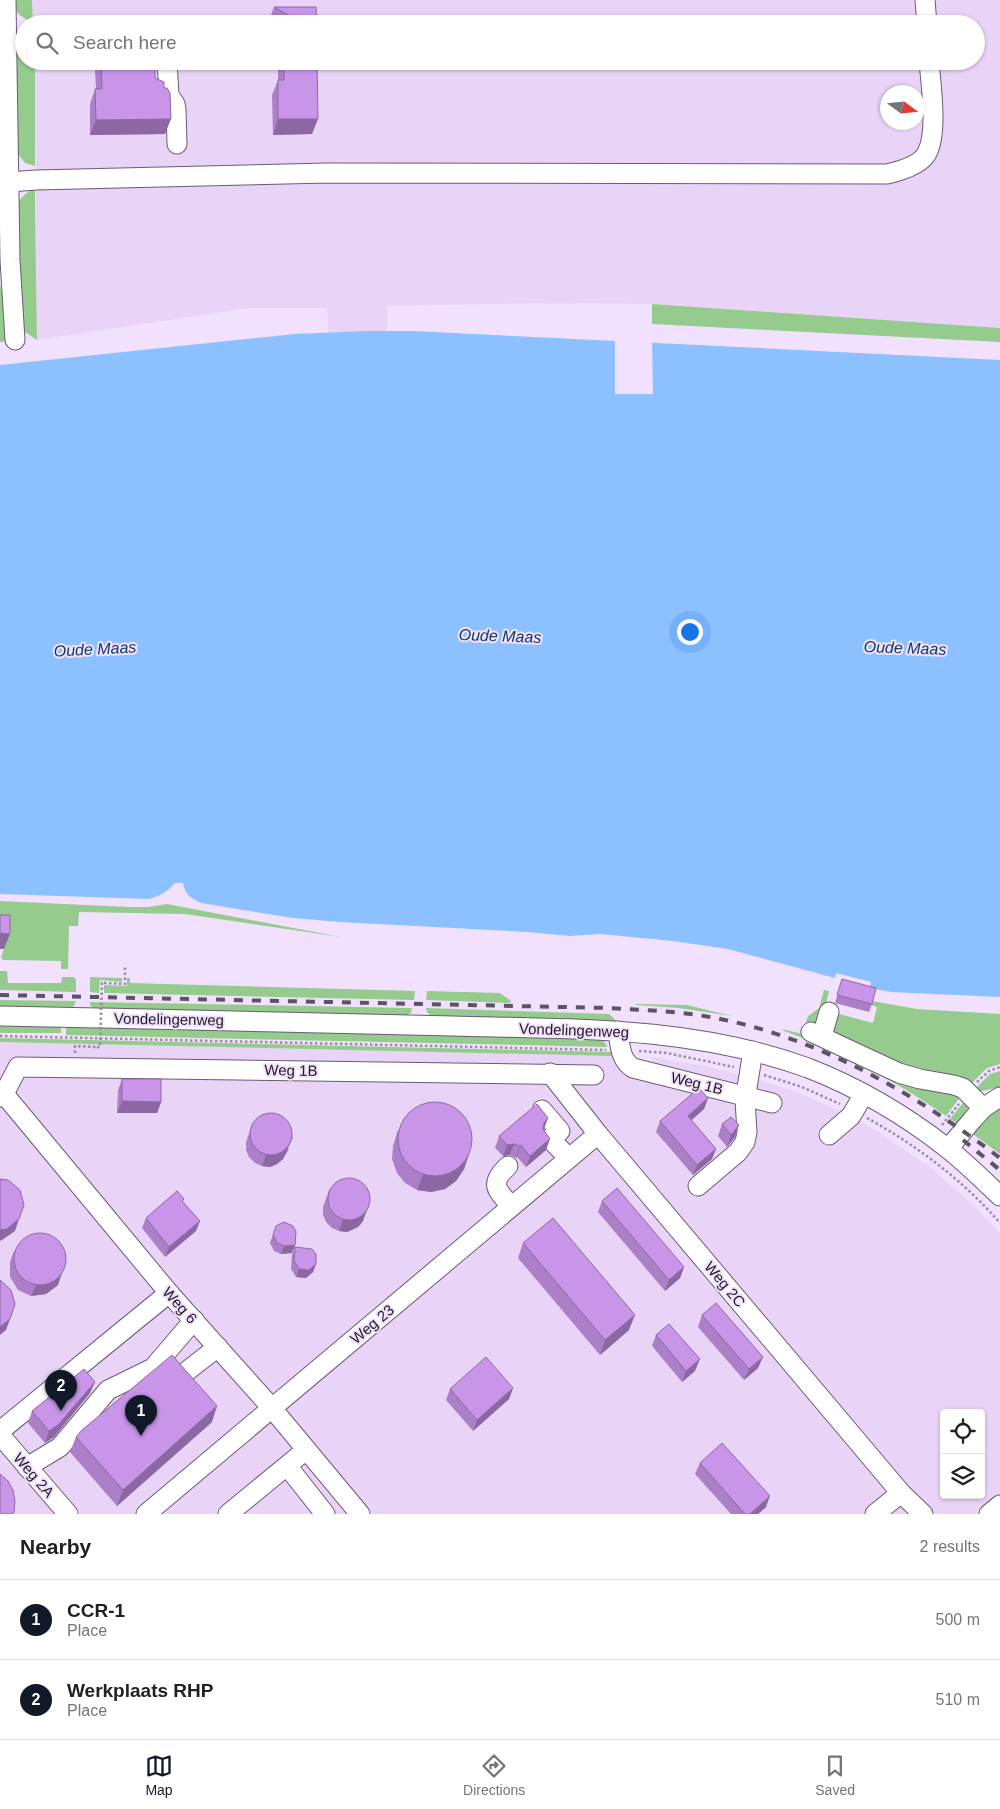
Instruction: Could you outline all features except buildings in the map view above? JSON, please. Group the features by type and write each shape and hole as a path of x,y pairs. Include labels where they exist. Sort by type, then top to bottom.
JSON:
{"street":[{"path":"6,0 15,33 9,182 5,218 6,281 15,340"},
{"path":"925,0 926,15"},
{"path":"167,70 168,95 175,104 176,109 177,144"},
{"path":"9,182 326,173 888,174 910,168 927,154 933,131 930,70"},
{"path":"828,1012 816,1034 899,1073 920,1079 954,1084 963,1088 984,1108"},
{"name":"Vondelingenweg","path":"0,1016 618,1031 687,1037 753,1051 810,1069 864,1094 948,1149 1000,1196"},
{"name":"Weg 1B","path":"618,1031 622,1058 626,1064 633,1068 772,1103"},
{"path":"698,1186 743,1147 746,1138 745,1096 753,1051"},
{"name":"Weg 1B","path":"2,1096 18,1067 594,1075"},
{"name":"Weg 2C","path":"550,1073 598,1134 901,1493"},
{"path":"829,1135 851,1116 864,1094"},
{"name":"Weg 6","path":"2,1096 169,1293 271,1407 360,1514"},
{"path":"948,1149 984,1108 1000,1097"},
{"path":"542,1110 560,1131 550,1139 569,1158"},
{"name":"Weg 23","path":"146,1514 598,1134"},
{"path":"508,1166 498,1175 496,1182 497,1188 511,1206"},
{"path":"0,1430 169,1293"},
{"path":"26,1467 60,1447 108,1390 153,1368 194,1320"},
{"path":"187,1371 218,1348"},
{"name":"Weg 2A","path":"0,1435 68,1514"},
{"path":"228,1514 288,1467 306,1450"},
{"path":"288,1467 326,1514"},
{"path":"875,1514 901,1493 922,1514"},
{"path":"989,1514 1000,1505"}],"path":[{"path":"75,1054 75,1046 100,1047 102,983 125,984 126,965"}],"shaded area":[{"path":"32,0 1000,0 1000,328 652,304 557,303 387,306 388,397 332,398 327,308 248,308 37,340 35,70 985,70 985,15 33,15"},
{"path":"0,1042 612,1056 617,1067 623,1071 652,1064 652,1057 710,1067 759,1080 794,1091 836,1109 872,1128 930,1167 969,1201 1000,1233 1000,1514 0,1514"}],"green space":[{"path":"15,0 32,0 33,15 20,15 16,9"},
{"path":"16,70 35,70 35,166 25,163 17,153"},
{"path":"35,188 37,340 22,330 17,206 24,195"},
{"path":"0,284 10,341 0,342"},
{"path":"652,304 1000,328 1000,342 652,324"},
{"path":"0,901 129,907 167,904 341,937 185,914 79,912 78,926 69,926 68,969 61,969 61,961 3,960 1,957 4,949 4,931 0,931"},
{"path":"0,971 7,971 8,983 61,983 62,977 74,977 76,980 76,992 0,990"},
{"path":"90,977 122,978 122,982 100,980 99,993 90,992"},
{"path":"127,978 130,978 130,983 415,991 414,1000 104,993 104,985 127,986"},
{"path":"824,990 829,991 821,1023 816,1028 964,1092 946,1116 868,1068 782,1029 802,1034 808,1016 819,1008"},
{"path":"427,991 500,993 511,1001 510,1003 426,1000"},
{"path":"0,1000 76,1001 74,1006 69,1009 0,1008"},
{"path":"872,1001 917,1009 1000,1014 1000,1064 987,1068 969,1086 921,1074 833,1038 832,1012 873,1023 877,1007 871,1005"},
{"path":"90,1002 412,1008 411,1013 406,1016 95,1010 90,1005"},
{"path":"635,1004 687,1005 732,1016 679,1008"},
{"path":"426,1008 609,1014 619,1023 433,1017 427,1012"},
{"path":"0,1023 61,1026 61,1033 0,1033"},
{"path":"66,1025 599,1037 607,1045 606,1047 66,1035"},
{"path":"0,1038 612,1052 613,1059 612,1056 0,1042"},
{"path":"1000,1071 1000,1087 982,1091 974,1090 990,1074"},
{"path":"968,1097 967,1112 958,1124 950,1119"},
{"path":"1000,1105 1000,1154 973,1134 980,1121"}],"water":[{"name":"Oude Maas","path":"413,331 1000,360 1000,997 891,992 870,988 871,982 836,973 835,978 728,949 673,941 600,934 570,936 293,918 201,903 189,896 183,883 175,883 163,893 149,899 0,894 0,365 295,334"}],"pier":[{"path":"615,339 652,340 653,394 615,394"}],"railway":[{"path":"0,995 609,1008 704,1016 784,1036 823,1051 897,1089 932,1110 1000,1158"},
{"path":"963,1140 1000,1170"}],"place":[{"name":"Werkplaats RHP","path":"61,1411"},
{"name":"CCR-1","path":"141,1436"}]}
